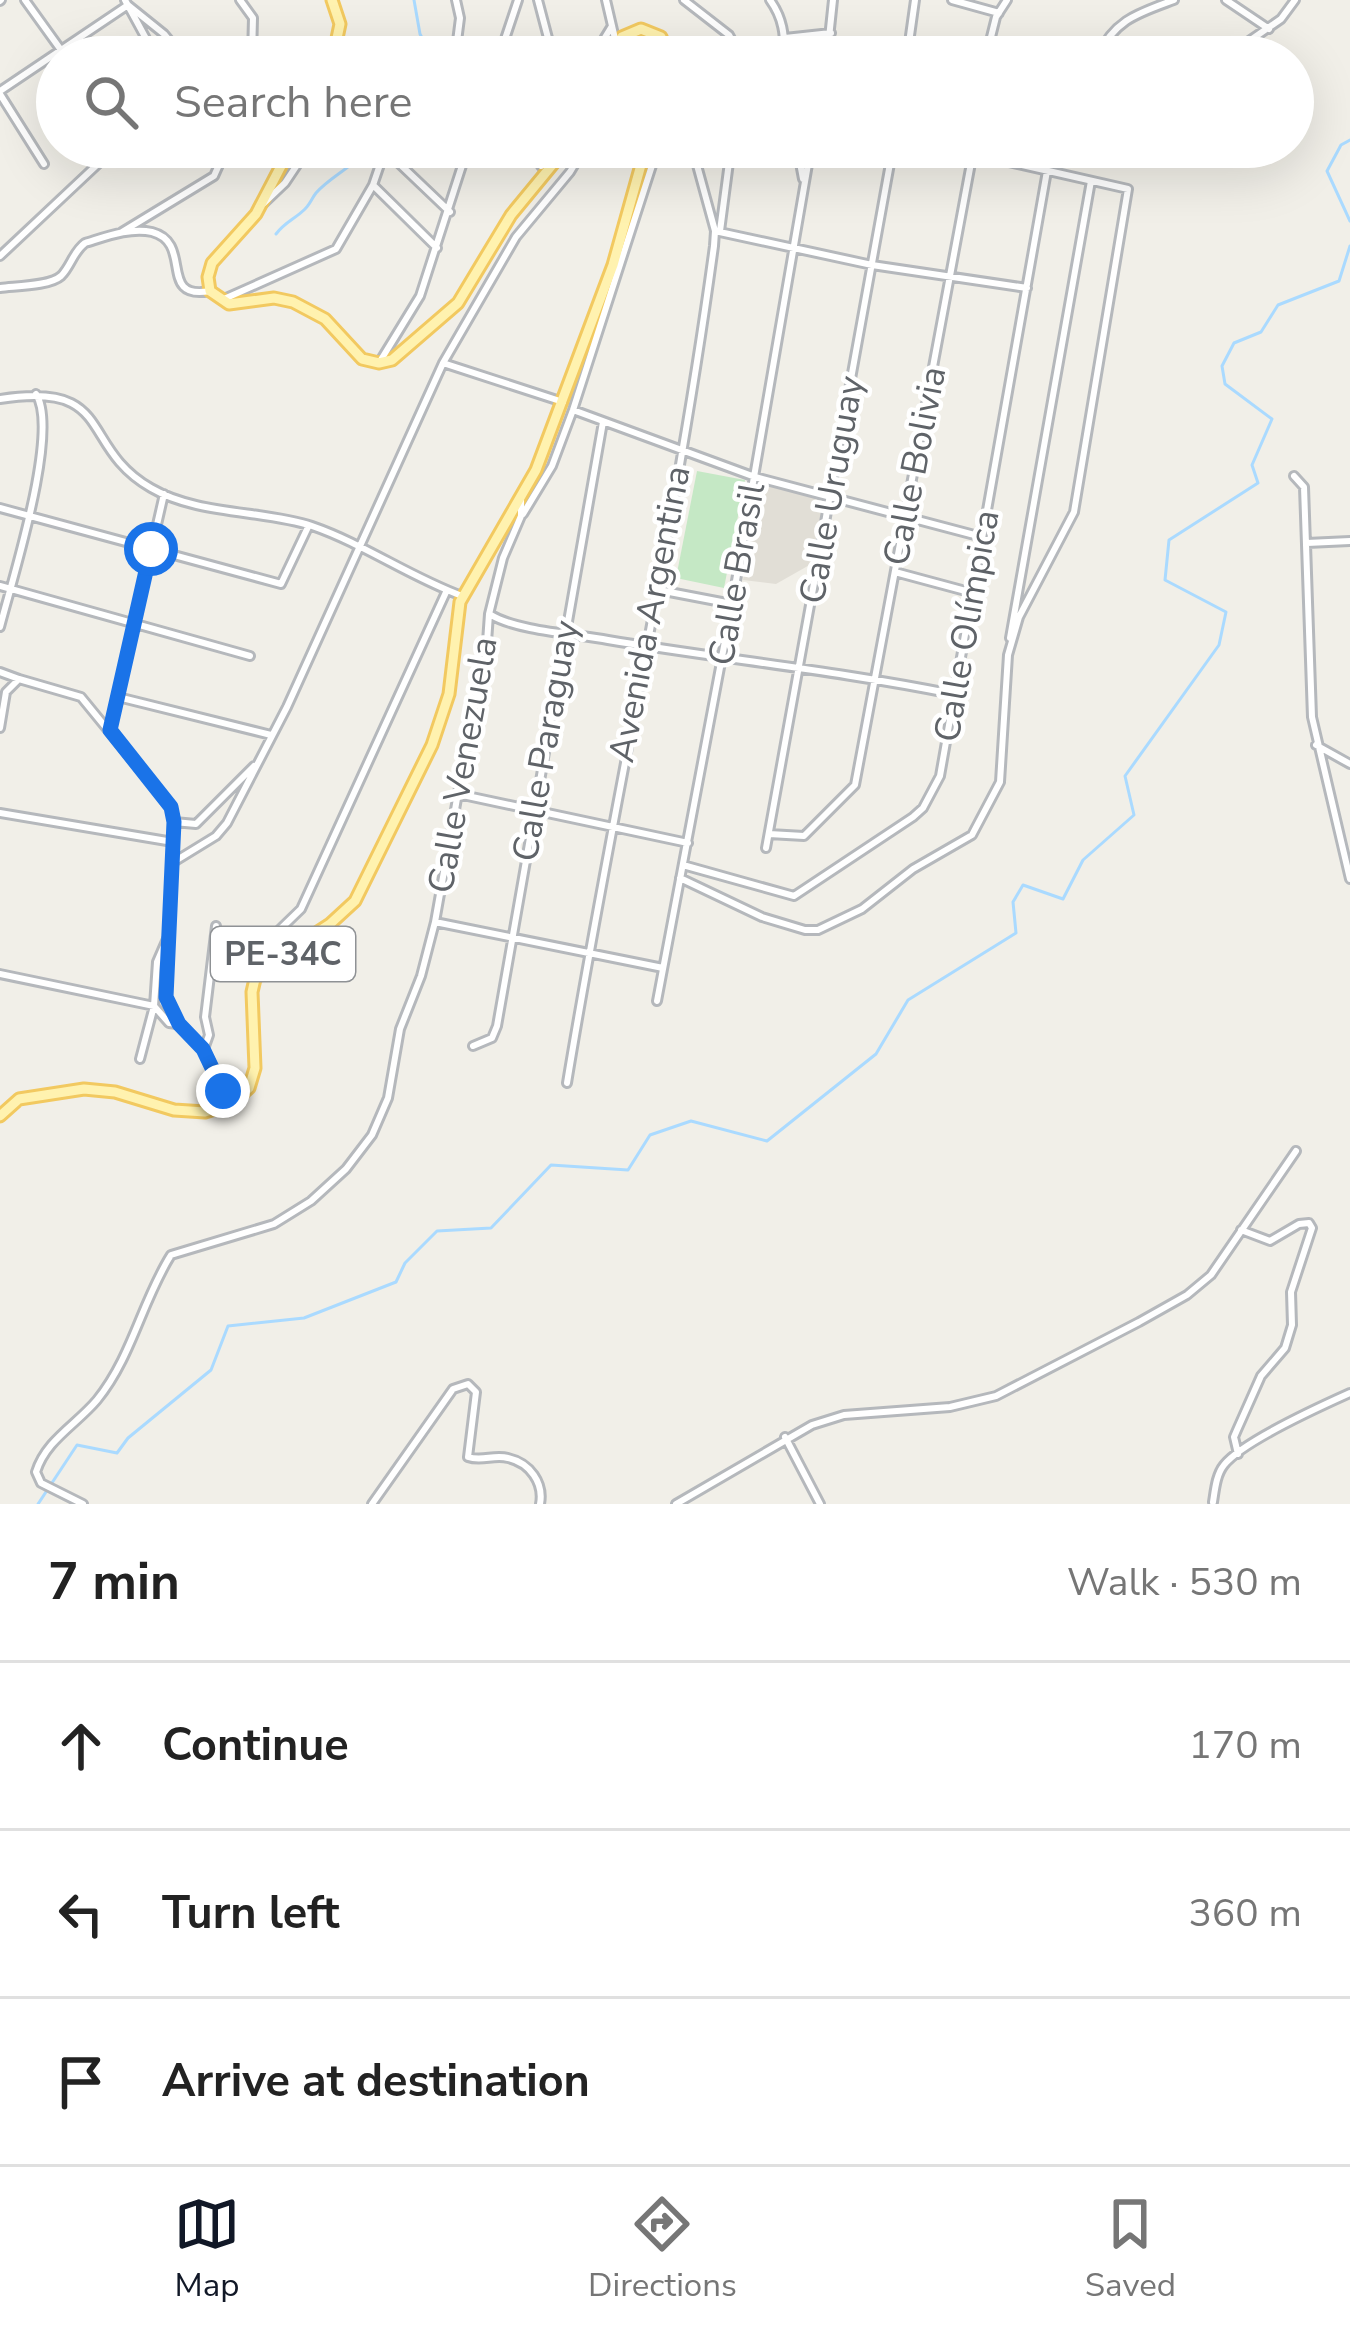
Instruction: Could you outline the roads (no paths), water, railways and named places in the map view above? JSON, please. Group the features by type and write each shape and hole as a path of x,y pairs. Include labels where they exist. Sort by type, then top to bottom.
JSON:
{"main road":[{"path":"332,0 340,24 337,36"},
{"path":"624,36 648,30 656,36"},
{"path":"280,168 261,206 212,263 210,291 236,305 274,298 293,302 325,319 362,359 379,364 400,354 458,303 511,215 550,168"},
{"name":"PE-34C","path":"231,1104 246,1093 254,1076 251,992 257,974 339,917 363,889 442,720 462,596 521,500 563,402 613,266 640,168"},
{"path":"0,1116 19,1099 84,1089 115,1092 182,1112 206,1112 231,1104"}],"street":[{"path":"26,0 51,36"},
{"path":"240,0 254,18 253,36"},
{"path":"456,0 457,36"},
{"path":"506,36 518,0"},
{"path":"538,0 547,36"},
{"path":"606,0 615,36"},
{"path":"684,0 730,36"},
{"path":"770,0 779,13 784,36"},
{"path":"831,36 833,0"},
{"path":"911,36 915,0"},
{"path":"952,0 999,14"},
{"path":"992,36 1009,0"},
{"path":"1226,0 1269,29"},
{"path":"1258,36 1295,0"},
{"path":"1111,36 1151,5 1171,1"},
{"path":"86,36 126,2"},
{"path":"126,2 145,36"},
{"path":"126,2 166,36"},
{"path":"606,36 614,23"},
{"path":"803,36 832,33"},
{"path":"36,72 0,93 36,151"},
{"path":"0,256 94,168"},
{"path":"0,288 60,277 77,247 118,234 214,176 218,168"},
{"path":"261,206 295,168"},
{"path":"221,301 336,249 379,168"},
{"path":"405,168 450,212"},
{"path":"379,364 420,296 462,168"},
{"path":"172,863 216,836 261,759 443,362 516,237 572,168"},
{"path":"521,516 551,466 573,410 651,168"},
{"name":"Avenida Argentina","path":"567,1083 717,231 698,168"},
{"path":"728,168 717,231 872,265 1027,288"},
{"path":"801,168 805,185"},
{"name":"Calle Brasil","path":"657,1000 808,168"},
{"name":"Calle Uruguay","path":"766,848 889,168"},
{"name":"Calle Bolivia","path":"769,834 796,837 812,832 855,785 971,168"},
{"path":"1008,655 1019,617 1074,512 1129,189 1037,168"},
{"name":"Calle Olímpica","path":"683,865 788,896 801,893 923,808 940,776 1047,171"},
{"path":"680,878 762,916 818,930 862,910 913,869 972,835 1000,782 1013,604 1091,181"},
{"path":"373,185 437,248"},
{"path":"118,234 157,234 177,254 176,275 184,288 194,293 210,291"},
{"path":"443,362 563,402"},
{"path":"0,627 44,445 44,406 36,394"},
{"path":"0,399 36,394 60,397 94,419 112,454 164,494 309,525 462,596"},
{"path":"573,410 755,477 983,538"},
{"name":"Calle Paraguay","path":"473,1046 495,1034 603,422"},
{"path":"1294,476 1304,487 1316,745 1350,879"},
{"path":"110,730 164,494"},
{"name":"Calle Venezuela","path":"83,1504 41,1483 36,1472 41,1457 100,1397 125,1356 171,1255 274,1224 311,1201 346,1169 372,1135 388,1098 400,1029 422,976 435,922 484,670 489,614 503,558 521,516 521,500"},
{"path":"0,508 281,584 309,525"},
{"path":"1307,543 1350,542"},
{"path":"895,572 973,592"},
{"path":"0,586 250,656"},
{"path":"257,974 266,943 301,909 446,590"},
{"path":"657,590 732,604"},
{"path":"489,614 498,620 565,633 953,694"},
{"path":"0,672 73,692 164,796 174,822 166,997 179,1024 203,1049 231,1104"},
{"path":"0,728 6,692 19,680"},
{"path":"116,697 271,735"},
{"path":"1316,745 1350,764"},
{"path":"174,822 196,824 261,759"},
{"path":"458,794 688,843"},
{"path":"0,813 173,842"},
{"path":"435,922 663,968"},
{"path":"203,1049 209,1035 205,1017 216,926"},
{"path":"140,1059 154,1006 162,944 170,937"},
{"path":"0,974 154,1006 169,1023 179,1024"},
{"path":"676,1504 785,1437 844,1415 950,1407 996,1396 1186,1295 1211,1275 1296,1150"},
{"path":"1238,1454 1237,1430 1261,1376 1285,1348 1292,1324 1291,1292 1312,1225 1305,1222 1276,1239 1262,1240 1241,1229"},
{"path":"372,1504 461,1384 476,1392 468,1457 506,1457 531,1470 540,1486 540,1504"},
{"path":"1213,1502 1225,1463 1350,1393"},
{"path":"785,1437 818,1501 806,1504"}],"waterway":[{"path":"414,0 421,36"},
{"path":"1350,140 1341,145 1327,171 1350,221"},
{"path":"276,234 346,168"},
{"path":"38,1504 77,1445 117,1453 128,1438 211,1370 228,1326 304,1318 396,1282 405,1263 437,1231 491,1228 551,1165 628,1170 650,1135 691,1121 767,1141 876,1054 908,1000 1016,933 1013,902 1023,885 1063,899 1083,860 1134,815 1125,776 1219,645 1226,612 1165,580 1169,540 1258,483 1252,465 1272,419 1225,384 1222,366 1234,343 1261,332 1278,305 1339,281 1350,246"}]}
